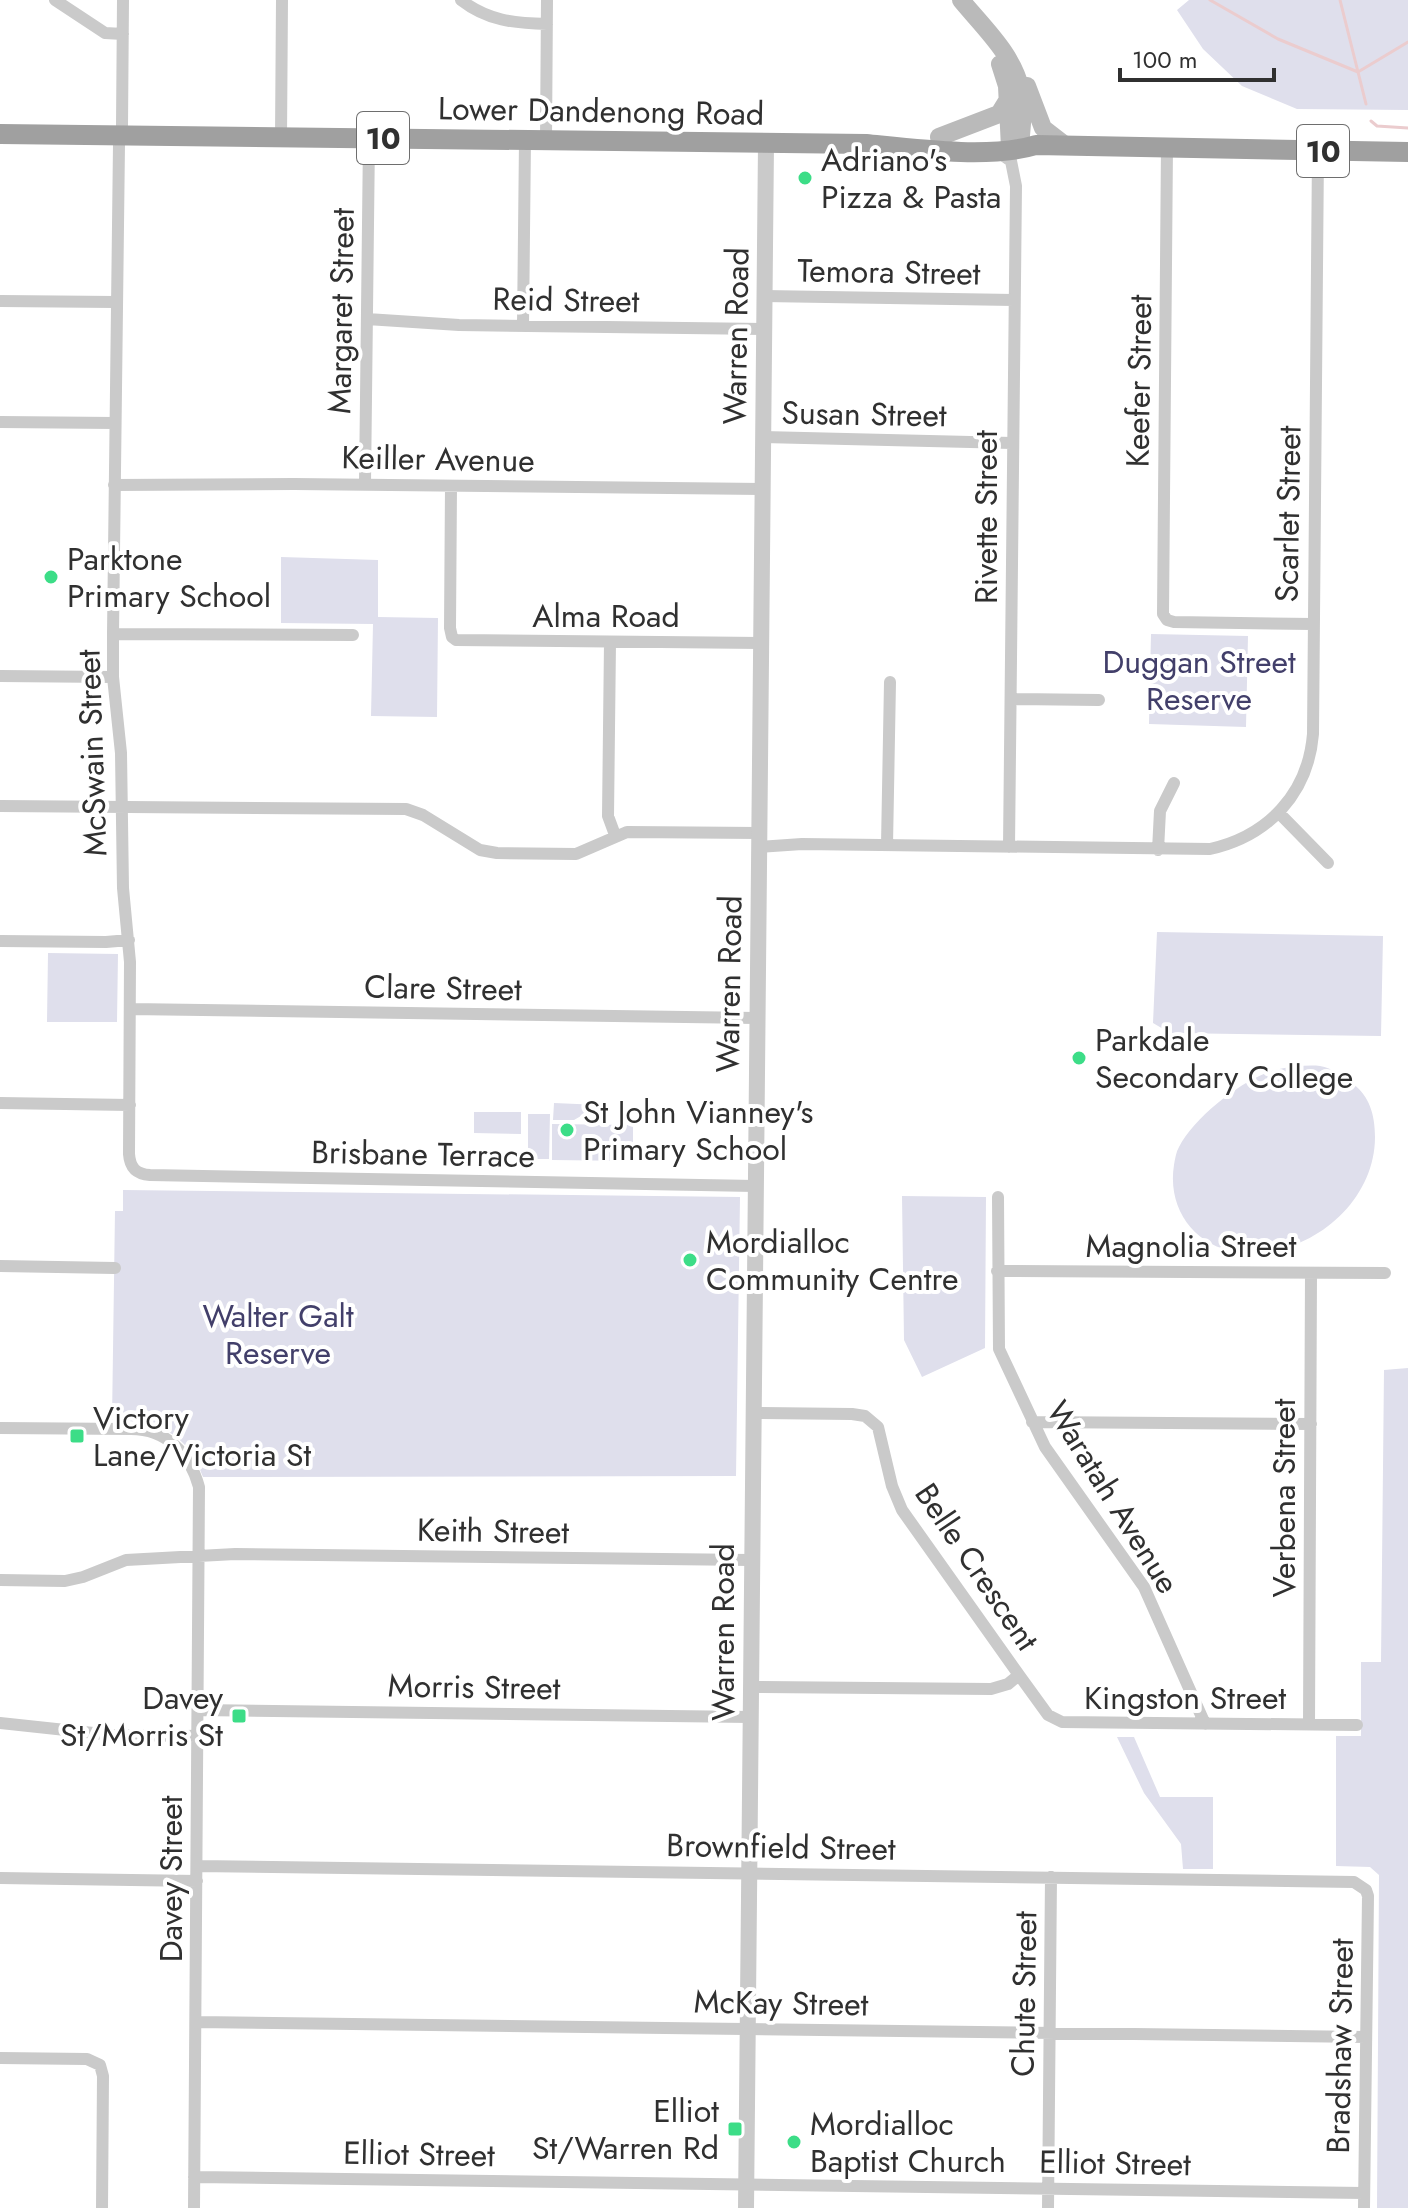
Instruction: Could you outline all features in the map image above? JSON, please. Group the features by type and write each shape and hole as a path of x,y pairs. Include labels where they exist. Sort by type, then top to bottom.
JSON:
{"highway":[{"name":"Lower Dandenong Road","path":"0,134 866,144 932,150 989,150 1019,144"},
{"name":"Lower Dandenong Road","path":"866,144 939,137 1019,144 1408,152"}],"main road":[{"path":"961,0 1026,82 1043,128 1065,145"},
{"path":"982,26 1004,75 1007,101 1019,144"},
{"path":"1008,57 1021,92 1019,144"},
{"path":"939,137 999,114 1007,101"}],"street":[{"path":"55,0 105,33 123,34"},
{"name":"McSwain Street","path":"123,0 115,302 113,677 121,753 123,888 129,940 129,1161 138,1174"},
{"path":"281,137 282,0"},
{"path":"461,0 493,19 547,24"},
{"path":"546,140 547,0"},
{"name":"Margaret Street","path":"365,484 369,138"},
{"path":"523,326 525,140"},
{"name":"Warren Road","path":"746,2208 766,144"},
{"name":"Rivette Street","path":"1016,186 1023,161 1019,144"},
{"name":"Keefer Street","path":"1167,146 1165,617 1174,622 1313,624"},
{"name":"Rivette Street","path":"989,150 1008,156 1016,186 1009,847"},
{"name":"Scarlet Street","path":"615,835 635,831 802,844 1210,849 1233,843 1257,831 1279,813 1297,790 1310,754 1318,151"},
{"name":"Temora Street","path":"764,296 1014,300"},
{"path":"0,301 115,302"},
{"name":"Reid Street","path":"367,319 459,325 764,329"},
{"path":"0,422 115,423"},
{"name":"Susan Street","path":"763,437 1012,443"},
{"name":"Keiller Avenue","path":"114,485 365,484 762,489"},
{"name":"Alma Road","path":"451,486 452,637 464,642 761,643"},
{"path":"113,634 353,635"},
{"path":"0,806 406,809 423,815 480,850 576,854 615,835 608,816 610,642"},
{"path":"0,676 113,677"},
{"path":"887,845 890,682"},
{"path":"1011,699 1099,700"},
{"path":"1158,850 1160,811 1174,783"},
{"path":"1279,813 1328,863"},
{"path":"0,941 129,940"},
{"name":"Clare Street","path":"130,1009 756,1018"},
{"path":"0,1103 130,1105"},
{"name":"Brisbane Terrace","path":"138,1174 755,1186"},
{"name":"Waratah Avenue","path":"998,1197 997,1343 1045,1447 1144,1587 1205,1724"},
{"path":"0,1266 115,1268"},
{"name":"Magnolia Street","path":"997,1271 1385,1273"},
{"name":"Verbena Street","path":"1309,1724 1311,1273"},
{"name":"Belle Crescent","path":"753,1413 852,1414 874,1421 881,1435 892,1486 902,1510 1019,1675"},
{"path":"1032,1422 1311,1424"},
{"name":"Davey Street","path":"0,1428 139,1429 159,1434 177,1446 188,1461 200,1495 194,2208"},
{"name":"Keith Street","path":"0,1580 65,1581 120,1561 235,1554 751,1560"},
{"path":"750,1687 991,1689 1008,1684 1019,1675"},
{"name":"Kingston Street","path":"1019,1675 1048,1715 1062,1722 1357,1725"},
{"name":"Morris Street","path":"198,1710 750,1717"},
{"path":"0,1723 112,1735 198,1736"},
{"name":"Brownfield Street","path":"197,1866 1349,1881 1363,1886"},
{"name":"Chute Street","path":"1048,2208 1051,1877"},
{"path":"0,1878 197,1881"},
{"name":"Bradshaw Street","path":"1363,1886 1368,1896 1364,2208"},
{"name":"McKay Street","path":"196,2022 1366,2037"},
{"path":"0,2058 87,2059 97,2062 103,2076 102,2208"},
{"name":"Elliot Street","path":"194,2177 1364,2193"}],"green space":[{"path":"1189,0 1408,0 1408,110 1297,109 1242,86 1203,49 1177,10"},
{"path":"281,557 378,560 378,617 438,618 437,717 371,716 373,624 281,623"},
{"name":"Duggan Street Reserve","path":"1151,634 1248,636 1246,727 1149,724"},
{"path":"1157,932 1383,936 1381,1036 1170,1033 1153,1023"},
{"path":"48,953 118,954 117,1022 47,1022"},
{"path":"1296,1066 1320,1066 1333,1070 1358,1088 1367,1100 1375,1137 1372,1162 1363,1185 1349,1206 1331,1224 1287,1248 1237,1252 1208,1242 1187,1222 1175,1196 1173,1181 1177,1151 1205,1114 1229,1094 1254,1078"},
{"path":"554,1103 600,1105 574,1120 553,1120"},
{"path":"474,1112 521,1112 521,1134 474,1133"},
{"path":"528,1114 550,1114 549,1159 528,1159"},
{"path":"552,1124 633,1125 633,1161 552,1160"},
{"name":"Walter Galt Reserve","path":"123,1190 740,1197 736,1476 203,1477 188,1449 169,1432 143,1423 112,1420 115,1211 123,1211"},
{"path":"902,1196 986,1197 985,1348 922,1377 904,1340"},
{"path":"1408,1368 1408,2208 1377,2208 1379,1875 1370,1867 1336,1866 1336,1736 1361,1736 1361,1662 1381,1662 1384,1370"},
{"path":"1117,1737 1134,1737 1160,1797 1213,1797 1213,1869 1183,1869 1181,1844 1144,1793"}],"waterway":[{"path":"1210,0 1278,39 1358,72 1408,42"},
{"path":"1340,0 1366,104"},
{"path":"1371,121 1377,126 1408,128"}],"place":[{"name":"Adriano's Pizza & Pasta","path":"805,178"},
{"name":"Parktone Primary School","path":"51,577"},
{"name":"Parkdale Secondary College","path":"1079,1058"},
{"name":"St John Vianney's Primary School","path":"567,1130"},
{"name":"Mordialloc Community Centre","path":"690,1260"},
{"name":"Victory Lane/Victoria St","path":"77,1436"},
{"name":"Davey St/Morris St","path":"239,1716"},
{"name":"Elliot St/Warren Rd","path":"735,2129"},
{"name":"Mordialloc Baptist Church","path":"794,2142"}]}
